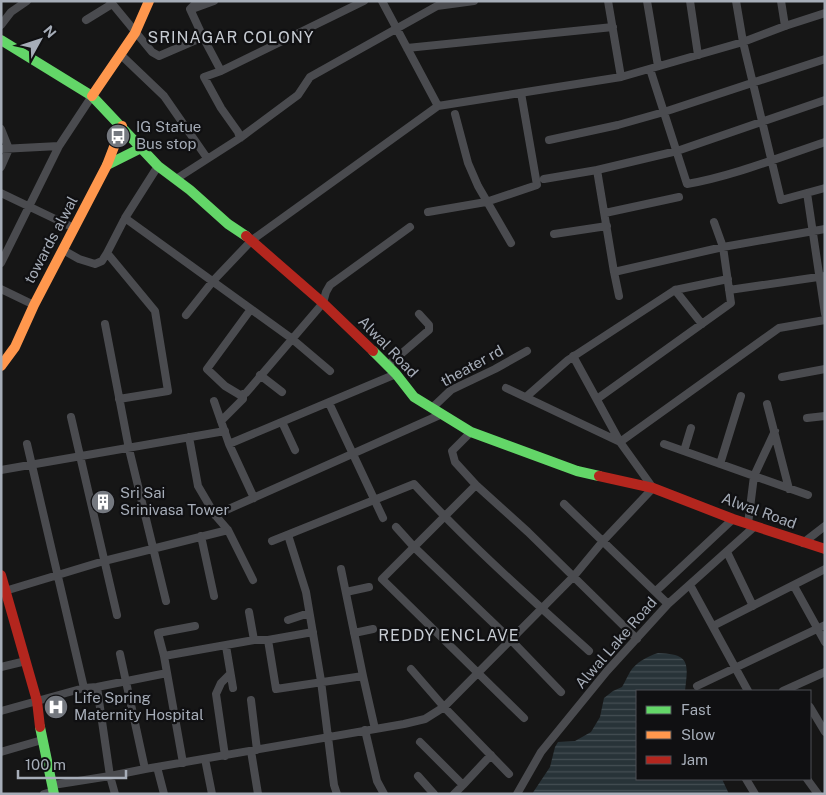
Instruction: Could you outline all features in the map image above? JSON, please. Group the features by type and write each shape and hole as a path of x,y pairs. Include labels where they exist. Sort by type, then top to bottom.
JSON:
{"main road":[{"path":"92,96 135,33 150,1"},
{"name":"Alwal Road","path":"1,40 92,96 143,147 158,166 228,224 252,240 323,303 396,374 414,397 471,432 577,471 654,488 751,526 825,549"},
{"name":"towards alwal","path":"1,366 15,347 34,305 107,165 122,126"},
{"path":"107,165 143,147"},
{"path":"1,575 5,590 6,609 26,661 37,701 51,791"}],"street":[{"path":"1,25 11,12 27,1"},
{"path":"190,9 198,1"},
{"path":"190,9 214,1"},
{"path":"240,138 204,77 221,71 364,1"},
{"path":"382,1 438,106"},
{"path":"176,179 240,138 298,95 310,77 437,6 474,1"},
{"path":"608,1 621,77"},
{"path":"647,1 654,68 664,112 686,184 703,181 825,142"},
{"path":"690,1 698,55"},
{"path":"736,1 742,42 781,200 825,188"},
{"path":"781,1 785,26"},
{"path":"86,20 111,2 135,33 152,52 159,56 203,37"},
{"path":"190,9 221,71"},
{"path":"186,315 213,281 252,240 438,106 621,77 742,42 825,13"},
{"path":"407,48 613,27"},
{"path":"120,54 164,96 207,158"},
{"path":"549,140 618,125 664,112 825,59"},
{"path":"428,212 486,202 537,185 521,93"},
{"path":"1,263 59,146 92,96"},
{"path":"544,179 597,170 677,151 825,100"},
{"path":"455,114 468,163 486,202 511,243"},
{"path":"1,129 5,149 1,167"},
{"path":"5,149 59,146"},
{"path":"63,250 79,259 95,264 102,262 125,218 158,166"},
{"path":"597,170 619,296"},
{"path":"1,193 74,228"},
{"path":"807,193 812,231 822,277 825,314"},
{"path":"605,213 679,197"},
{"path":"125,218 291,338 330,372"},
{"path":"597,399 731,303 723,247 714,222"},
{"path":"554,234 607,226"},
{"path":"221,421 243,399 243,395 323,303 330,285 410,227"},
{"path":"614,272 723,247 825,229"},
{"path":"107,254 155,311 168,391 118,399"},
{"path":"729,290 822,277"},
{"path":"526,397 573,356 675,290 728,279"},
{"path":"1,289 34,305"},
{"path":"675,290 702,324"},
{"path":"243,395 235,393 207,369 251,309"},
{"path":"388,366 429,330 428,325 419,314"},
{"path":"620,442 778,328 825,320"},
{"path":"106,324 118,399 166,600"},
{"name":"theater rd","path":"432,408 451,390 527,351"},
{"path":"51,791 145,769 425,719 444,707 574,576 603,541 654,488 620,442 573,356"},
{"path":"782,377 825,369"},
{"path":"229,444 396,374"},
{"path":"260,375 282,392"},
{"path":"506,388 620,442"},
{"path":"720,464 741,396"},
{"path":"214,401 229,444 254,498"},
{"path":"329,403 383,518"},
{"path":"767,404 790,488"},
{"path":"215,515 442,414"},
{"path":"807,418 825,416"},
{"path":"71,417 117,615"},
{"path":"282,422 295,450"},
{"path":"684,451 692,428"},
{"path":"1,470 225,431"},
{"path":"751,526 754,476 775,431"},
{"path":"471,432 452,451 455,462 476,485 574,576 637,639"},
{"path":"189,437 198,486 215,515 228,530 253,580"},
{"path":"27,444 56,575 84,688"},
{"path":"664,444 808,495"},
{"path":"272,541 414,484 444,517 589,651"},
{"path":"476,485 382,579 524,718"},
{"path":"564,504 668,604"},
{"path":"656,591 733,519"},
{"name":"Alwal Lake Road","path":"517,794 541,752 607,671 668,604 727,552 751,526"},
{"path":"804,542 825,526"},
{"path":"396,528 511,640 561,692"},
{"path":"5,590 104,561 228,530"},
{"path":"288,535 306,592 321,681 334,786 338,794"},
{"path":"201,536 214,596"},
{"path":"727,552 753,606"},
{"path":"342,569 375,729"},
{"path":"713,626 825,569"},
{"path":"690,584 747,690"},
{"path":"346,592 369,586"},
{"path":"794,586 825,642"},
{"path":"249,612 254,640"},
{"path":"288,620 310,613"},
{"path":"696,686 825,625"},
{"path":"183,763 164,656 158,633 195,626"},
{"path":"354,633 373,629"},
{"path":"164,656 313,632"},
{"path":"268,640 276,689 363,676"},
{"path":"226,646 233,688"},
{"path":"120,654 145,769"},
{"path":"1,668 26,661"},
{"path":"411,669 444,707 509,774"},
{"path":"799,688 825,672"},
{"path":"1,711 84,688 167,673"},
{"path":"225,756 216,694 221,683 230,674"},
{"path":"97,687 110,776 115,794"},
{"path":"251,700 258,794"},
{"path":"811,709 825,732"},
{"path":"365,730 377,781 384,794"},
{"path":"1,752 42,740"},
{"path":"420,742 462,785"},
{"path":"454,794 491,755"},
{"path":"205,759 212,794"},
{"path":"157,767 164,794"},
{"path":"418,776 434,794"},
{"path":"747,780 755,794"},
{"path":"808,780 818,794"}],"shaded area":[{"path":"658,653 677,656 685,662 687,674 685,690 636,690 636,780 722,780 729,794 532,794 550,767 558,742 575,741 591,732 600,717 604,698 622,687 632,669 646,658"}],"traffic: fast":[{"path":"1,40 92,96 158,166 190,190 228,224 246,236"},
{"path":"107,165 143,147"},
{"path":"373,351 396,374 414,397 471,432 577,471 599,476"},
{"path":"40,727 54,794"}],"traffic: slow":[{"path":"92,96 135,33 149,1"},
{"path":"1,366 15,347 34,305 107,165 122,126"}],"traffic: jam":[{"path":"246,236 323,303 373,351"},
{"path":"599,476 653,488 733,519 825,549"},
{"path":"1,575 37,701 40,727"}],"place":[{"name":"IG Statue Bus stop","path":"118,136"},
{"name":"Sri Sai Srinivasa Tower","path":"103,502"},
{"name":"Life Spring Maternity Hospital","path":"56,707"}],"district":[{"name":"SRINAGAR COLONY","path":"231,37"},
{"name":"REDDY ENCLAVE","path":"449,635"}]}
